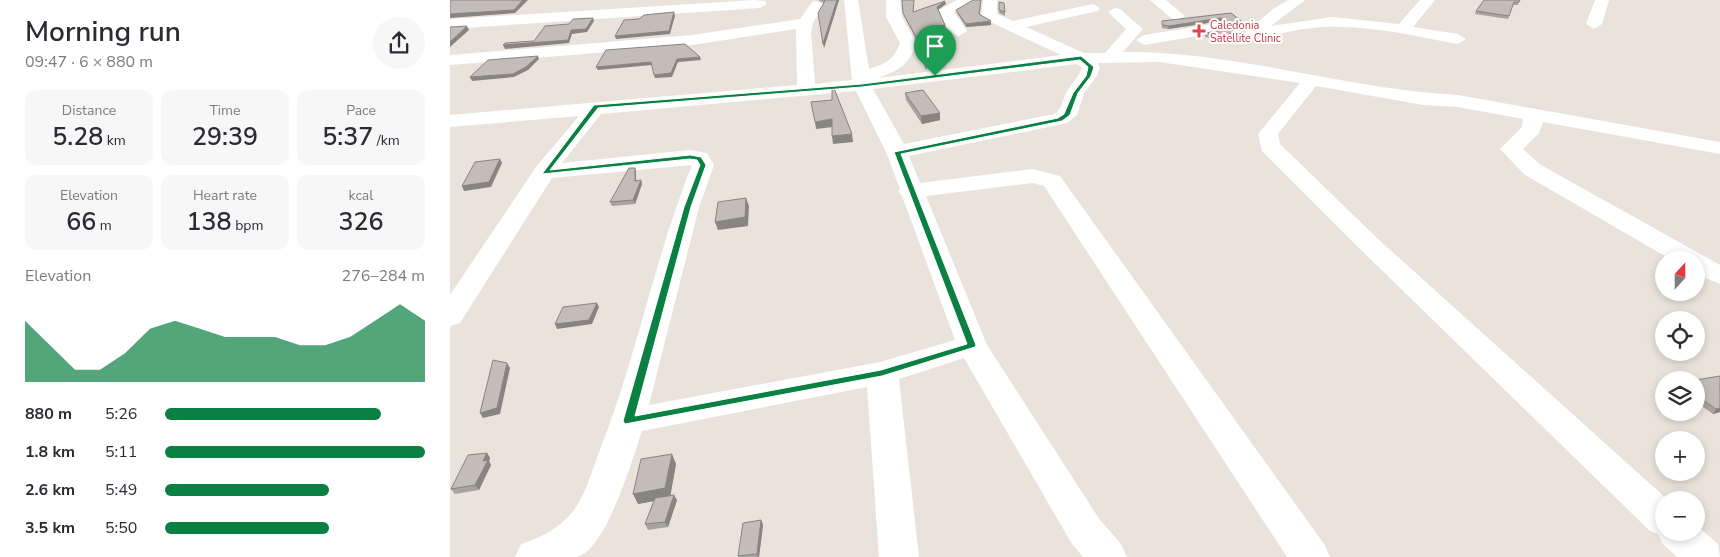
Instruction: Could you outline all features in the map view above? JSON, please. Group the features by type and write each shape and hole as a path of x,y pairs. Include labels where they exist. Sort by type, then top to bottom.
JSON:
{"street":[{"path":"851,0 862,81 897,152 910,191 972,345 1086,532 1106,557"},
{"path":"862,81 904,58 908,42 894,17 893,0"},
{"path":"959,32 947,16 946,10 969,0"},
{"path":"897,152 1060,119 1067,115 1075,93 1088,76 1091,67 1081,58 989,16 990,0"},
{"path":"1157,0 1177,16"},
{"path":"1230,55 1278,12 1298,0"},
{"path":"1403,30 1428,0"},
{"path":"1594,24 1602,0"},
{"path":"727,35 740,3"},
{"path":"450,24 740,3 760,4"},
{"path":"806,90 803,33 805,23 818,6"},
{"path":"1011,26 1093,8"},
{"path":"1115,12 1140,34 1159,57"},
{"path":"1278,12 1310,24"},
{"path":"1252,35 1331,22 1403,30 1458,39"},
{"path":"450,60 727,35 805,23"},
{"path":"1109,58 1140,34 1221,28"},
{"path":"450,120 596,106 806,90 862,81 1081,58 1230,55 1312,79 1365,90 1423,99 1458,101 1533,116 1720,148"},
{"path":"1312,79 1268,134 1270,146 1368,243 1655,512"},
{"path":"450,317 544,172 596,106"},
{"path":"1533,116 1532,129 1511,149 1516,154 1533,170 1675,251"},
{"path":"536,557 555,550 573,538 588,522 596,507 628,421 702,161 699,158 676,158 544,172"},
{"path":"910,191 1033,176 1052,181 1310,557"},
{"path":"1705,268 1720,276"},
{"path":"628,421 882,373 972,345"},
{"path":"882,373 899,557"},
{"path":"1687,541 1704,557"}],"building":[{"path":"450,0 523,0 514,10 450,14"},
{"path":"824,0 837,0 823,44 818,13"},
{"path":"902,0 914,0 913,12 945,1 937,7 945,25 931,27 935,35 926,66 916,43 917,39 903,13"},
{"path":"973,0 981,0 979,14 991,21 966,24 956,10"},
{"path":"1484,0 1520,0 1519,2 1514,2 1509,16 1476,11"},
{"path":"999,2 1004,3 1005,12 999,10"},
{"path":"674,12 669,31 615,36 624,20 639,19 644,15"},
{"path":"1231,13 1245,24 1225,37 1205,33 1229,29 1230,23 1221,18 1169,26 1162,25 1162,21"},
{"path":"593,18 586,29 571,30 568,40 503,45 505,43 534,41 545,26 569,24 573,19"},
{"path":"467,26 450,42 450,27"},
{"path":"685,44 700,57 677,59 671,73 654,75 651,62 596,67 606,50"},
{"path":"538,56 526,67 513,74 470,77 488,60"},
{"path":"832,88 834,88 852,134 832,136 832,119 815,122 811,102 832,100"},
{"path":"923,90 940,113 921,116 905,93"},
{"path":"500,159 489,182 462,186 475,162"},
{"path":"629,168 635,168 635,181 641,180 633,200 610,202"},
{"path":"746,198 745,217 715,222 718,202"},
{"path":"597,303 589,320 555,324 563,307"},
{"path":"493,360 507,363 497,408 480,413"},
{"path":"1720,376 1720,408 1716,409 1705,401 1705,378"},
{"path":"487,453 483,461 488,460 475,485 451,489 468,455"},
{"path":"672,454 665,488 633,494 641,459"},
{"path":"674,495 665,522 645,524 655,498"},
{"path":"761,520 757,554 738,556 743,523"}],"place":[{"name":"Caledonia Satellite Clinic","path":"1199,31"}],"route":[{"path":"1081,58 1091,67 1088,76 1075,93 1067,115 1060,119 897,152 910,191 972,345 882,373 628,421 687,207 703,165 699,158 690,157 544,172 596,106 862,85 935,76 1081,58"}]}
